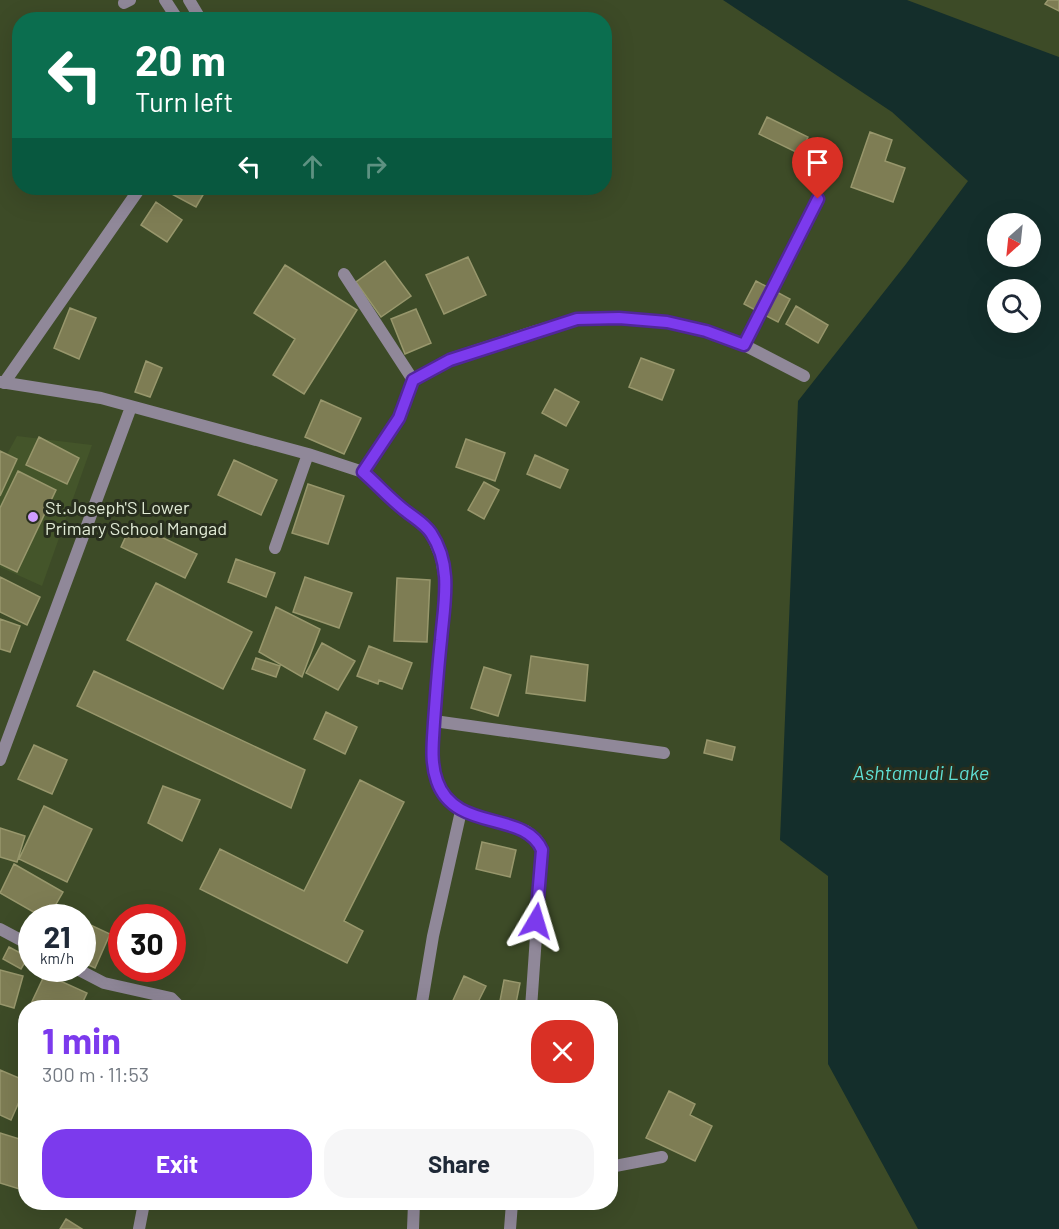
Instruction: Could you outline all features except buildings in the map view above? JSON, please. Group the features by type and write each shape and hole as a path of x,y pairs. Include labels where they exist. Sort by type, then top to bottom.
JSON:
{"street":[{"path":"135,195 2,383 102,398 308,454 363,472 407,512 424,524 432,535 441,557 446,609 441,637 434,721 433,763 437,782 447,798 461,811 526,831 537,840 542,850 532,1000"},
{"path":"744,345 818,199"},
{"path":"344,274 413,380"},
{"path":"363,472 399,418 413,380 450,360 577,319 619,318 667,322 706,331 744,345 804,376"},
{"path":"0,760 131,407"},
{"path":"275,548 308,454"},
{"path":"434,721 664,753"},
{"path":"422,1000 433,936 461,811"},
{"path":"0,930 18,939"},
{"path":"96,979 104,983 173,1000"},
{"path":"618,1165 662,1157"},
{"path":"139,1229 143,1210"},
{"path":"414,1210 414,1229"},
{"path":"510,1229 511,1210"}],"shaded area":[{"name":"St.Joseph'S Lower Primary School Mangad","path":"17,436 92,445 42,586 0,567 0,467"}],"water":[{"name":"Ashtamudi Lake","path":"723,0 907,0 1059,57 1059,1229 918,1229 828,1064 828,876 780,840 798,401 968,181 892,112"}],"place":[{"name":"St.Joseph'S Lower Primary School Mangad","path":"33,517"}],"route":[{"path":"536,921 542,850 537,840 526,831 461,811 447,798 437,782 433,763 433,738 441,637 446,609 446,587 441,557 432,535 424,524 407,512 363,472 399,418 413,380 450,360 471,352 577,319 619,318 667,322 706,331 744,345 818,199"}]}
